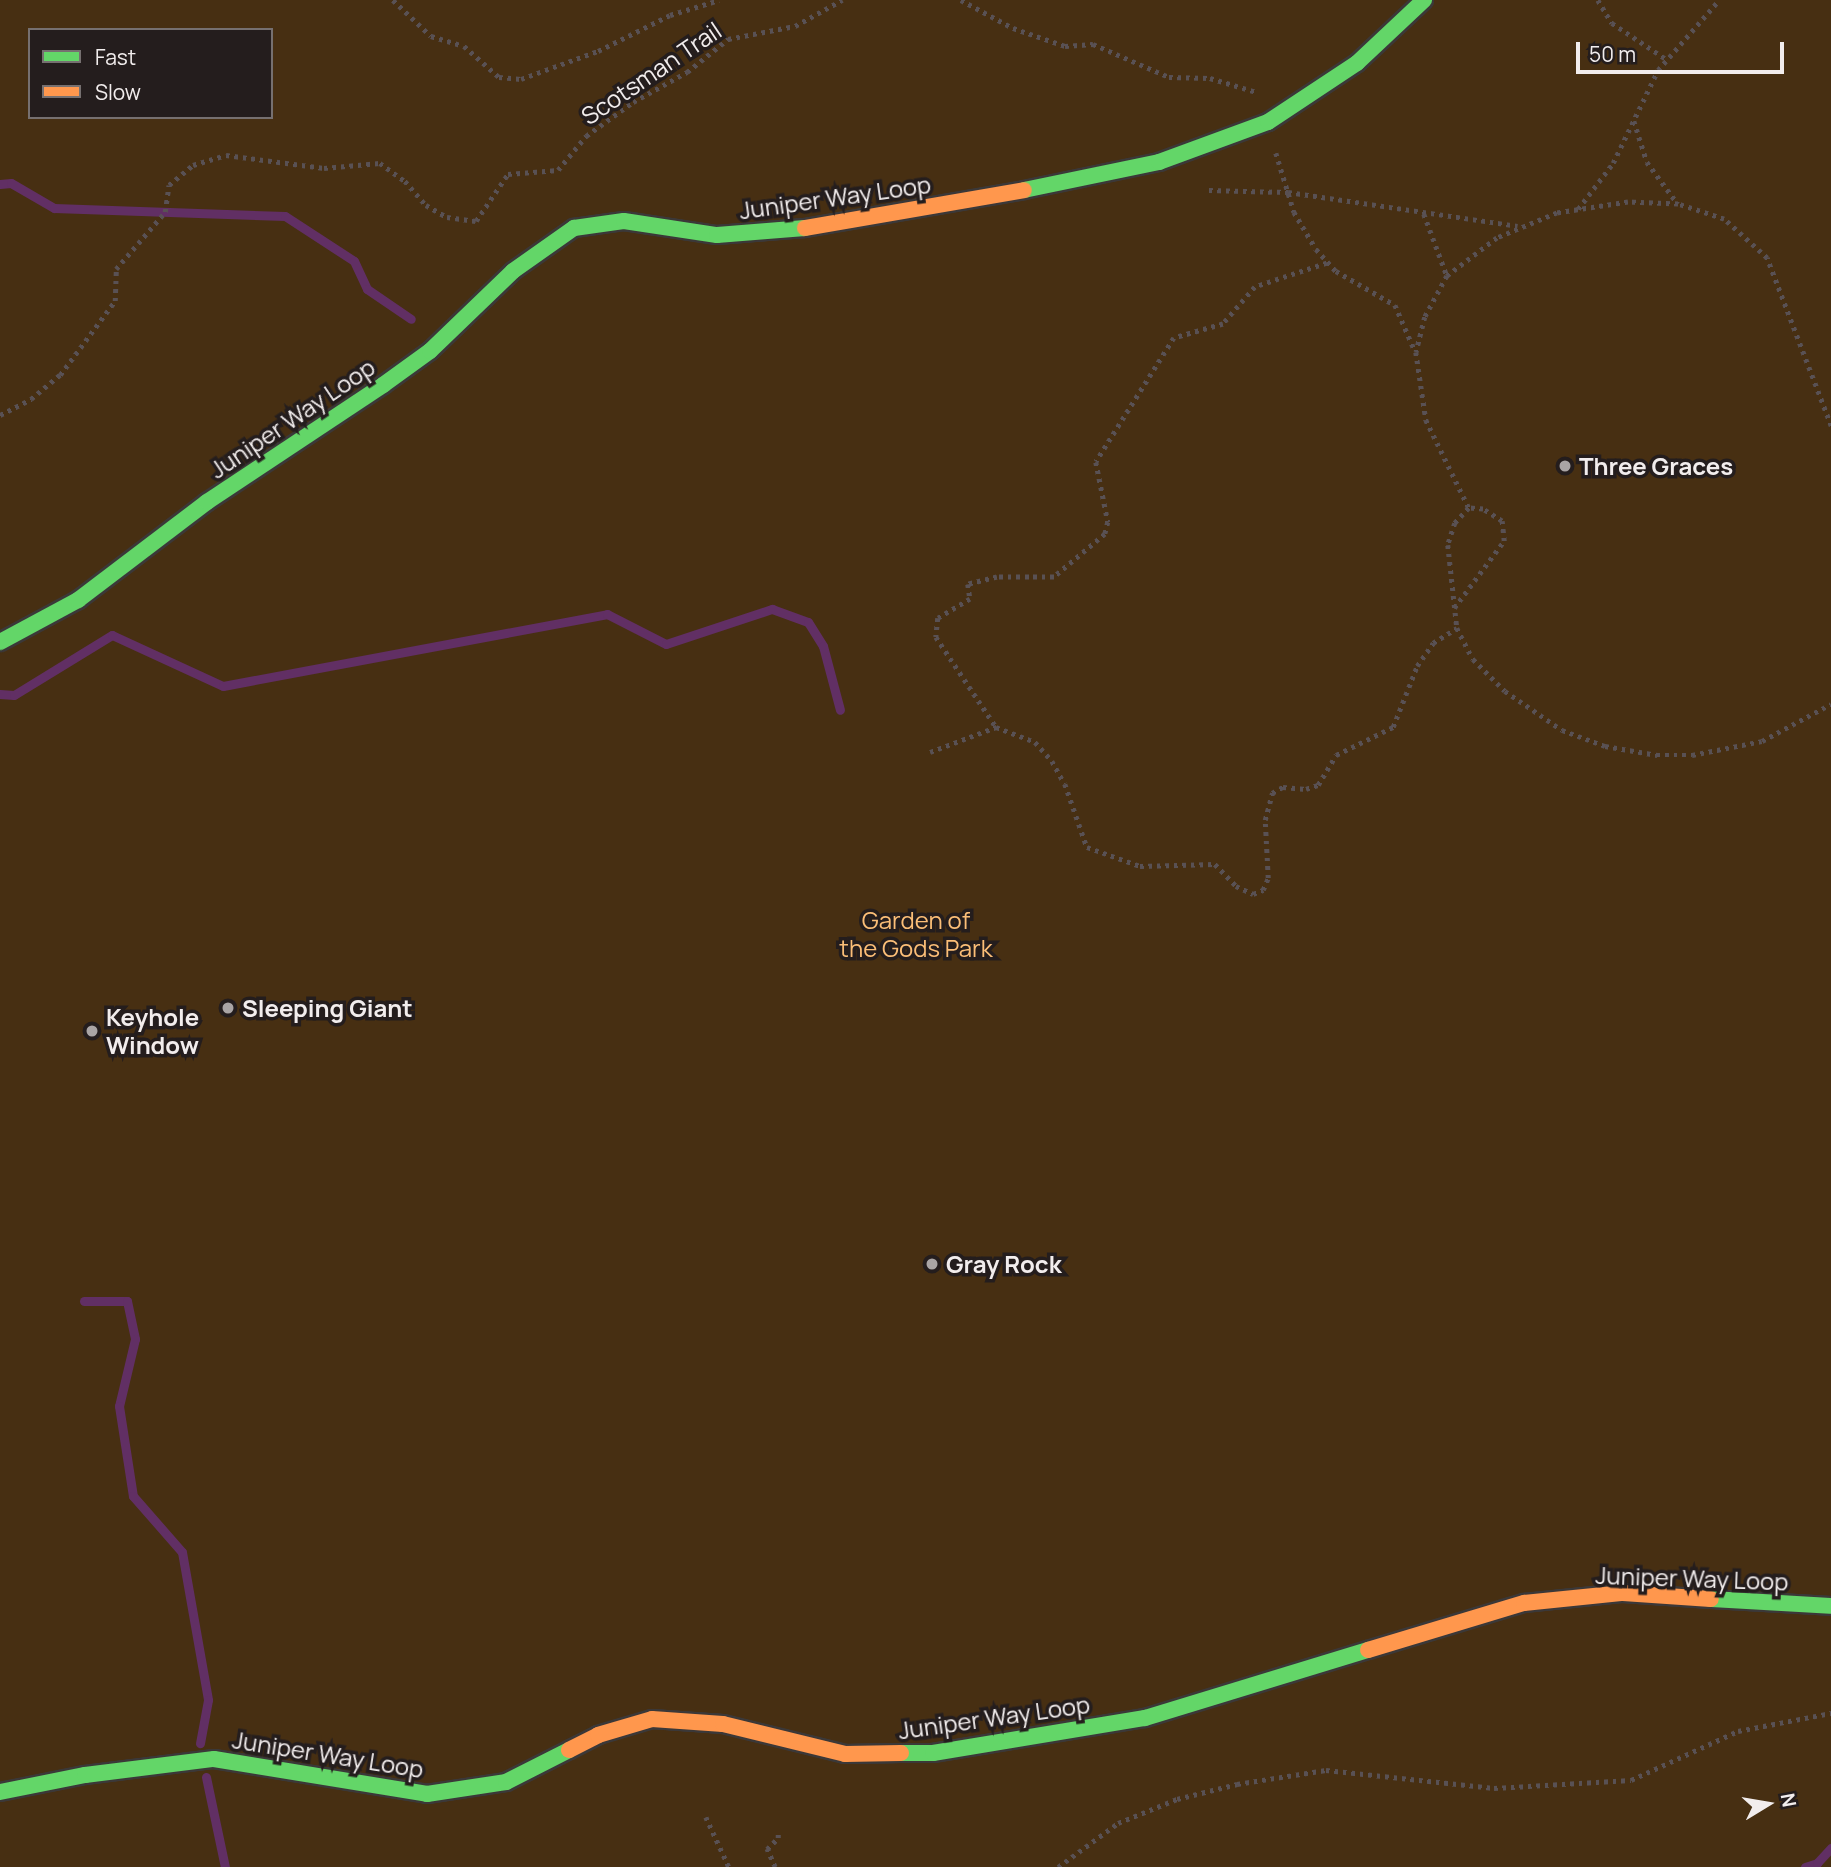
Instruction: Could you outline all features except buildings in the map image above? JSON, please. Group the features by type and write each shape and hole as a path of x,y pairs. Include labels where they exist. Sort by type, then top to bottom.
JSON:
{"street":[{"name":"Juniper Way Loop","path":"0,642 78,600 207,502 383,385 430,351 513,271 574,228 624,221 718,235 774,233 1044,187 1159,162 1268,122 1357,63 1424,0"},
{"name":"Juniper Way Loop","path":"0,1792 85,1775 214,1759 426,1794 506,1782 598,1735 652,1719 723,1724 845,1754 933,1753 1145,1718 1524,1603 1623,1593 1831,1606"}],"path":[{"name":"Scotsman Trail","path":"393,0 430,36 464,46 499,77 521,79 598,51 670,15 719,0"},
{"name":"Scotsman Trail","path":"0,415 30,400 60,375 115,300 116,269 165,212 169,186 194,165 226,155 324,168 380,163 405,181 426,205 447,217 476,221 508,174 558,170 586,136 633,102 687,72 728,39 796,26 842,0"},
{"path":"961,0 1013,28 1065,46 1093,44 1169,77 1210,78 1259,93 1288,192 1304,233 1327,263 1395,305 1416,352 1426,420 1469,508"},
{"path":"1598,0 1612,23 1666,59"},
{"path":"1578,210 1605,177 1666,59 1709,18 1720,0"},
{"path":"1633,120 1647,162 1678,204"},
{"path":"1209,190 1288,192 1520,226"},
{"path":"1416,352 1425,317 1447,276 1520,226 1578,210 1628,202 1678,204 1724,219 1767,258 1831,426"},
{"path":"1424,214 1447,276"},
{"path":"1327,263 1255,287 1223,324 1174,338 1096,462 1108,522 1105,534 1054,577 997,577 968,584 970,599 938,618 934,630 939,643 962,670 996,727 1035,742 1052,761 1072,800 1082,839 1094,852 1140,866 1215,864 1236,886 1258,893 1268,878 1265,820 1272,793 1283,787 1306,789 1318,785 1336,755 1394,727 1417,666 1433,643 1457,628"},
{"path":"1454,608 1504,541 1502,521 1483,509 1469,508"},
{"path":"1469,508 1455,523 1448,545 1457,628 1473,659 1524,707 1562,730 1628,751 1692,755 1729,750 1791,730 1831,704"},
{"path":"930,752 996,727"},
{"path":"1058,1867 1118,1823 1177,1799 1237,1784 1326,1770 1494,1788 1631,1780 1738,1731 1831,1713"},
{"path":"706,1816 729,1867"},
{"path":"775,1867 767,1849 778,1838 778,1830"}],"green space":[{"name":"Garden of the Gods Park","path":"0,0 1831,0 1831,1867 0,1867"}],"waterway":[{"path":"0,184 11,183 54,208 285,216 354,261 367,289 411,319"},
{"path":"0,694 14,695 112,635 223,686 607,614 666,644 772,609 808,622 823,646 840,710"},
{"path":"84,1301 127,1301 135,1339 119,1406 133,1496 182,1552 208,1700 200,1743"},
{"path":"206,1777 225,1867"},
{"path":"1805,1867 1817,1863 1831,1848"}],"traffic: fast":[{"path":"1024,190 1159,162 1268,122 1357,63 1424,0"},
{"path":"0,642 78,600 207,502 383,385 430,351 513,271 574,228 624,221 717,235 805,228"},
{"path":"1711,1599 1831,1606"},
{"path":"901,1753 933,1753 1145,1718 1368,1650"},
{"path":"0,1792 85,1775 214,1759 427,1794 506,1782 569,1750"}],"traffic: slow":[{"path":"805,228 1024,190"},
{"path":"1368,1650 1524,1603 1623,1593 1711,1599"},
{"path":"569,1750 598,1735 652,1719 723,1724 845,1754 901,1753"}],"place":[{"name":"Three Graces","path":"1565,466"},
{"name":"Sleeping Giant","path":"228,1008"},
{"name":"Keyhole Window","path":"92,1031"},
{"name":"Gray Rock","path":"932,1264"}]}
